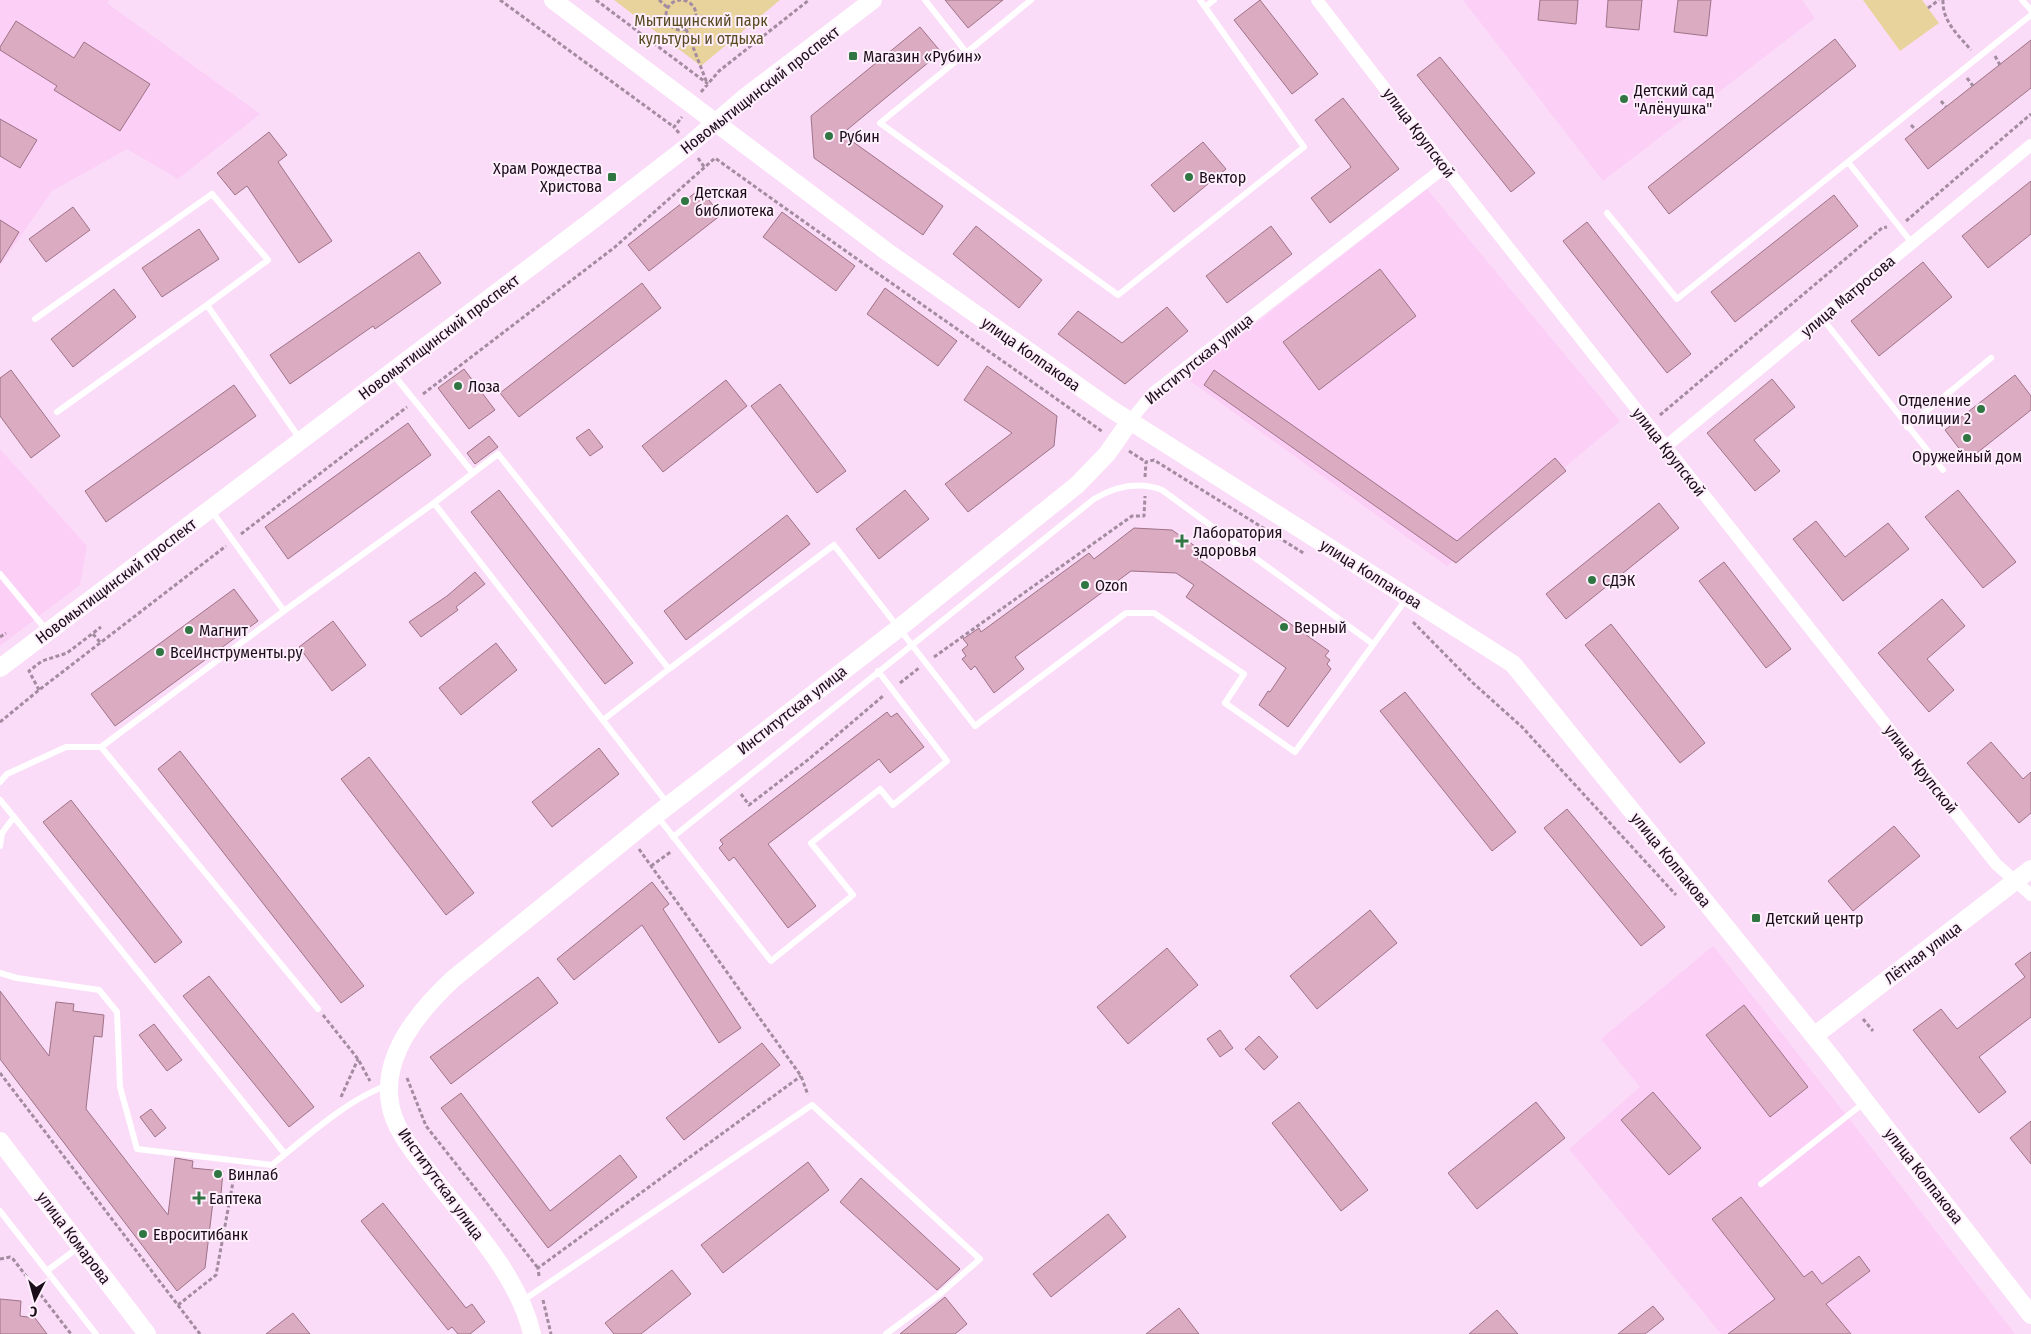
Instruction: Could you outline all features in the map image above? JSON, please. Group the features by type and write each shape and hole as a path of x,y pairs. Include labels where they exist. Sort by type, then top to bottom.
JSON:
{"street":[{"name":"улица Колпакова","path":"553,0 776,170 886,251 1130,421 1403,602 1513,664 1866,1101 2031,1315"},
{"name":"Новомытищинский проспект","path":"0,668 392,373 716,123 744,98 873,0"},
{"name":"улица Крупской","path":"1317,0 1444,167 1996,864 2031,895"},
{"name":"улица Матросова","path":"1665,447 2031,145"},
{"name":"Институтская улица","path":"532,1334 521,1302 503,1267 402,1134 382,1087 409,1030 436,995 453,979 629,836 899,628 1077,485 1094,469 1152,393 1444,167"},
{"name":"Лётная улица","path":"1814,1036 2031,869"},
{"name":"улица Комарова","path":"0,1141 147,1334"}],"lane":[{"path":"925,0 966,52"},
{"path":"1031,0 880,123 1118,295 1304,146 1200,0"},
{"path":"1205,7 1214,0"},
{"path":"2022,0 2031,10"},
{"path":"1607,213 1677,299 2031,15"},
{"path":"1848,162 1912,244"},
{"path":"35,319 212,194 268,260 57,412"},
{"path":"208,305 301,440"},
{"path":"1822,318 1942,470"},
{"path":"1907,427 1991,358"},
{"path":"392,373 473,473"},
{"path":"0,782 7,774 66,747 101,747 498,454 669,669"},
{"path":"673,837 1094,499 1117,488 1137,485 1162,490 1373,644"},
{"path":"434,503 603,720 662,810 673,837 771,961 852,895 811,843 880,789 893,805 947,761 878,671"},
{"path":"210,509 284,611"},
{"path":"603,720 834,546 975,726 1126,613 1154,614 1244,674 1225,703 1295,752 1403,602"},
{"path":"0,574 48,632"},
{"path":"101,747 318,1009"},
{"path":"0,800 285,1154"},
{"path":"0,846 2,833 14,817"},
{"path":"0,973 17,978 99,990 117,1012 120,1088 137,1149 272,1165 331,1119 382,1087"},
{"path":"1761,1184 1866,1101"},
{"path":"521,1302 812,1105 980,1259 940,1294 886,1334"},
{"path":"0,1211 48,1270 96,1334"},
{"path":"48,1270 80,1246"}],"path":[{"path":"500,0 674,127"},
{"path":"596,0 708,84"},
{"path":"659,0 668,8"},
{"path":"681,0 693,6 696,14 693,23 686,29 681,30 672,26 666,18 668,8 671,4 681,0"},
{"path":"708,84 720,71 808,0"},
{"path":"1928,8 1939,0"},
{"path":"1943,0 1943,10 1950,25 1978,58"},
{"path":"686,29 708,84"},
{"path":"1660,415 1882,228 1899,227 2031,114"},
{"path":"0,722 100,642 615,247 715,158 1116,442 1146,462 1154,460 1309,557"},
{"path":"733,799 740,793 749,805 809,759 926,663 1132,516 1144,516 1146,462"},
{"path":"1403,602 1473,683 1522,727 1682,902"},
{"path":"39,690 29,671 42,661 67,653 101,627"},
{"path":"0,637 6,633"},
{"path":"93,634 100,642"},
{"path":"629,836 801,1076 812,1105"},
{"path":"651,866 680,845"},
{"path":"1858,1012 1873,1031"},
{"path":"334,1027 382,1087"},
{"path":"331,1119 358,1059"},
{"path":"0,1073 200,1334"},
{"path":"406,1074 426,1126 538,1268 540,1288 551,1334"},
{"path":"538,1268 801,1076"},
{"path":"178,1305 216,1275 237,1160"},
{"path":"0,1259 10,1257 13,1259 71,1334"}],"shaded area":[{"path":"0,0 109,0 107,3 260,114 178,179 127,149 52,191 0,266"},
{"name":"Детский сад \"Алёнушка\"","path":"1463,0 1802,0 1815,18 1603,181"},
{"path":"1427,189 1620,421 1447,566 1186,378"},
{"path":"0,449 87,546 80,585 0,646"},
{"path":"1713,946 2015,1334 1721,1334 1569,1149 1640,1087 1601,1039"}],"green space":[{"name":"Мытищинский парк культуры и отдыха","path":"614,0 780,0 701,66"},
{"path":"1863,0 1922,0 1939,23 1900,51"}],"building":[{"path":"945,0 1003,0 968,28"},
{"path":"1260,0 1318,74 1292,94 1234,20"},
{"path":"1540,0 1578,0 1576,24 1538,20"},
{"path":"1608,0 1642,0 1639,30 1606,27"},
{"path":"1678,0 1711,0 1707,36 1674,32"},
{"path":"16,21 74,58 84,42 150,84 120,131 54,90 57,86 0,50"},
{"path":"920,27 941,52 842,134 943,206 923,235 814,158 811,116"},
{"path":"1835,39 1856,66 1669,214 1648,187"},
{"path":"2031,40 2031,88 1928,169 1905,139"},
{"path":"1440,57 1535,173 1511,192 1417,75"},
{"path":"1343,98 1399,169 1330,223 1311,198 1351,167 1315,120"},
{"path":"0,119 37,140 20,168 0,156"},
{"path":"269,132 287,155 278,162 332,241 299,263 247,186 235,195 217,173"},
{"name":"Вектор","path":"1203,142 1226,169 1174,212 1151,185"},
{"path":"2031,181 2031,234 1988,268 1962,236"},
{"path":"700,189 721,215 649,271 628,245"},
{"path":"1834,195 1858,226 1735,322 1711,292"},
{"path":"73,207 90,230 46,262 29,239"},
{"path":"782,212 855,266 836,291 763,237"},
{"path":"0,220 19,232 0,263"},
{"path":"1587,222 1691,354 1667,373 1563,241"},
{"path":"976,226 1042,280 1019,308 953,254"},
{"path":"1271,226 1292,254 1227,303 1206,276"},
{"path":"199,229 219,259 162,297 142,268"},
{"path":"419,252 441,283 375,329 373,326 290,384 270,355"},
{"path":"1923,262 1952,297 1879,356 1851,321"},
{"path":"1380,269 1416,316 1319,390 1283,342"},
{"path":"642,283 661,308 519,417 500,393"},
{"path":"885,288 957,341 938,366 867,314"},
{"path":"114,289 136,317 73,367 51,339"},
{"path":"1167,307 1188,331 1125,384 1058,334 1078,311 1122,343"},
{"path":"987,366 1057,416 1054,446 968,512 945,484 1012,433 964,400"},
{"path":"464,369 495,410 469,429 438,388"},
{"path":"11,370 60,436 31,458 0,416 0,378"},
{"path":"1214,370 1457,541 1555,458 1566,471 1456,563 1204,385"},
{"path":"2015,375 2031,396 2031,410 1968,460 1945,430"},
{"path":"1772,379 1795,407 1754,440 1780,471 1755,491 1707,433"},
{"path":"726,380 747,406 663,472 642,446"},
{"path":"780,384 846,471 817,493 751,406"},
{"path":"234,385 256,416 106,522 85,491"},
{"path":"408,423 431,455 288,559 265,527"},
{"path":"589,429 603,447 590,456 576,438"},
{"path":"489,436 498,447 475,464 467,453"},
{"path":"499,490 633,663 605,684 471,512"},
{"path":"905,490 929,519 879,559 856,529"},
{"path":"1958,490 2016,562 1983,588 1925,517"},
{"path":"1659,503 1679,528 1566,619 1546,594"},
{"path":"787,515 810,544 686,640 664,611"},
{"path":"1816,521 1845,557 1888,523 1909,549 1843,601 1793,539"},
{"path":"1134,528 1172,530 1202,551 1197,558 1329,651 1325,656 1330,660 1327,664 1331,669 1288,727 1259,705 1286,668 1186,597 1194,585 1176,573 1131,571 1015,657 1024,669 994,693 975,666 971,670 962,659 966,656 962,650 968,645 963,639 979,628 981,632 1089,553 1094,559"},
{"path":"1724,562 1791,649 1766,668 1699,581"},
{"path":"475,572 485,584 456,607 458,610 421,637 409,622 447,596"},
{"path":"234,589 258,621 115,726 91,694"},
{"path":"1942,599 1965,626 1927,659 1954,690 1929,712 1878,653"},
{"path":"333,621 366,665 332,691 299,647"},
{"path":"1611,624 1705,743 1680,763 1585,645"},
{"path":"496,643 517,670 461,715 439,688"},
{"path":"1405,692 1516,832 1492,851 1380,711"},
{"path":"887,712 891,717 897,713 924,747 890,773 879,759 768,844 816,906 788,928 734,857 729,861 719,848 723,844 720,840"},
{"path":"1991,742 2023,779 2031,772 2031,813 2019,823 1967,763"},
{"path":"599,748 619,774 552,827 532,802"},
{"path":"180,751 364,986 341,1003 158,769"},
{"path":"369,757 474,893 446,915 341,779"},
{"path":"71,800 182,942 155,963 43,822"},
{"path":"1567,809 1665,927 1641,946 1544,828"},
{"path":"1894,826 1920,856 1853,911 1828,881"},
{"path":"652,882 669,904 663,909 741,1028 719,1043 642,925 574,980 557,959"},
{"path":"1370,910 1397,943 1317,1009 1290,976"},
{"path":"1167,948 1198,985 1128,1044 1097,1007"},
{"path":"2031,952 2031,1017 1979,1057 2006,1092 1979,1113 1913,1030 1941,1009 1957,1029 2025,977 2015,964"},
{"path":"209,976 314,1107 289,1127 183,996"},
{"path":"538,977 558,1003 451,1084 430,1057"},
{"path":"0,991 49,1056 56,1002 74,1004 73,1011 104,1015 102,1037 94,1036 86,1109 168,1215 175,1158 193,1161 192,1168 223,1171 221,1194 214,1193 205,1268 177,1291 0,1059"},
{"path":"1744,1005 1808,1087 1770,1117 1706,1035"},
{"path":"154,1024 182,1060 167,1071 139,1035"},
{"path":"1220,1030 1233,1048 1220,1057 1207,1039"},
{"path":"1259,1036 1278,1057 1264,1070 1245,1049"},
{"path":"762,1043 780,1065 684,1140 666,1118"},
{"path":"1653,1092 1701,1148 1669,1175 1621,1120"},
{"path":"461,1093 550,1211 620,1155 637,1177 548,1248 441,1108"},
{"path":"1299,1102 1368,1190 1341,1211 1272,1123"},
{"path":"1536,1102 1565,1138 1477,1209 1448,1173"},
{"path":"151,1109 166,1128 155,1137 140,1117"},
{"path":"2031,1121 2031,1164 2010,1138"},
{"path":"808,1162 829,1190 723,1273 701,1245"},
{"path":"861,1178 960,1269 937,1290 840,1202"},
{"path":"1741,1197 1804,1277 1812,1271 1822,1284 1859,1256 1870,1271 1826,1304 1851,1334 1728,1334 1775,1299 1712,1219"},
{"path":"383,1203 466,1308 472,1304 485,1322 470,1334 458,1334 452,1327 448,1330 361,1221"},
{"path":"1108,1214 1126,1237 1051,1297 1033,1274"},
{"path":"672,1270 691,1294 641,1334 614,1334 605,1323"},
{"path":"945,1297 967,1324 955,1334 900,1334"},
{"path":"0,1299 21,1301 20,1316 35,1318 47,1334 0,1334"},
{"path":"1653,1306 1664,1319 1645,1334 1618,1334"},
{"path":"1179,1308 1199,1334 1146,1334"},
{"path":"1497,1310 1518,1334 1469,1334"},
{"path":"293,1313 310,1334 266,1334"}],"place":[{"name":"Магазин «Рубин»","path":"853,56"},
{"name":"Детский сад \"Алёнушка\"","path":"1624,99"},
{"name":"Рубин","path":"829,136"},
{"name":"Храм Рождества Христова","path":"612,177"},
{"name":"Вектор","path":"1189,177"},
{"name":"Детская библиотека","path":"685,201"},
{"name":"Лоза","path":"458,386"},
{"name":"Отделение полиции 2","path":"1981,409"},
{"name":"Оружейный дом","path":"1967,438"},
{"name":"Лаборатория здоровья","path":"1182,541"},
{"name":"СДЭК","path":"1592,580"},
{"name":"Ozon","path":"1085,585"},
{"name":"Верный","path":"1284,627"},
{"name":"Магнит","path":"189,630"},
{"name":"ВсеИнструменты.ру","path":"160,652"},
{"name":"Детский центр","path":"1756,918"},
{"name":"Винлаб","path":"218,1174"},
{"name":"Еаптека","path":"199,1198"},
{"name":"Евроситибанк","path":"143,1234"}]}
